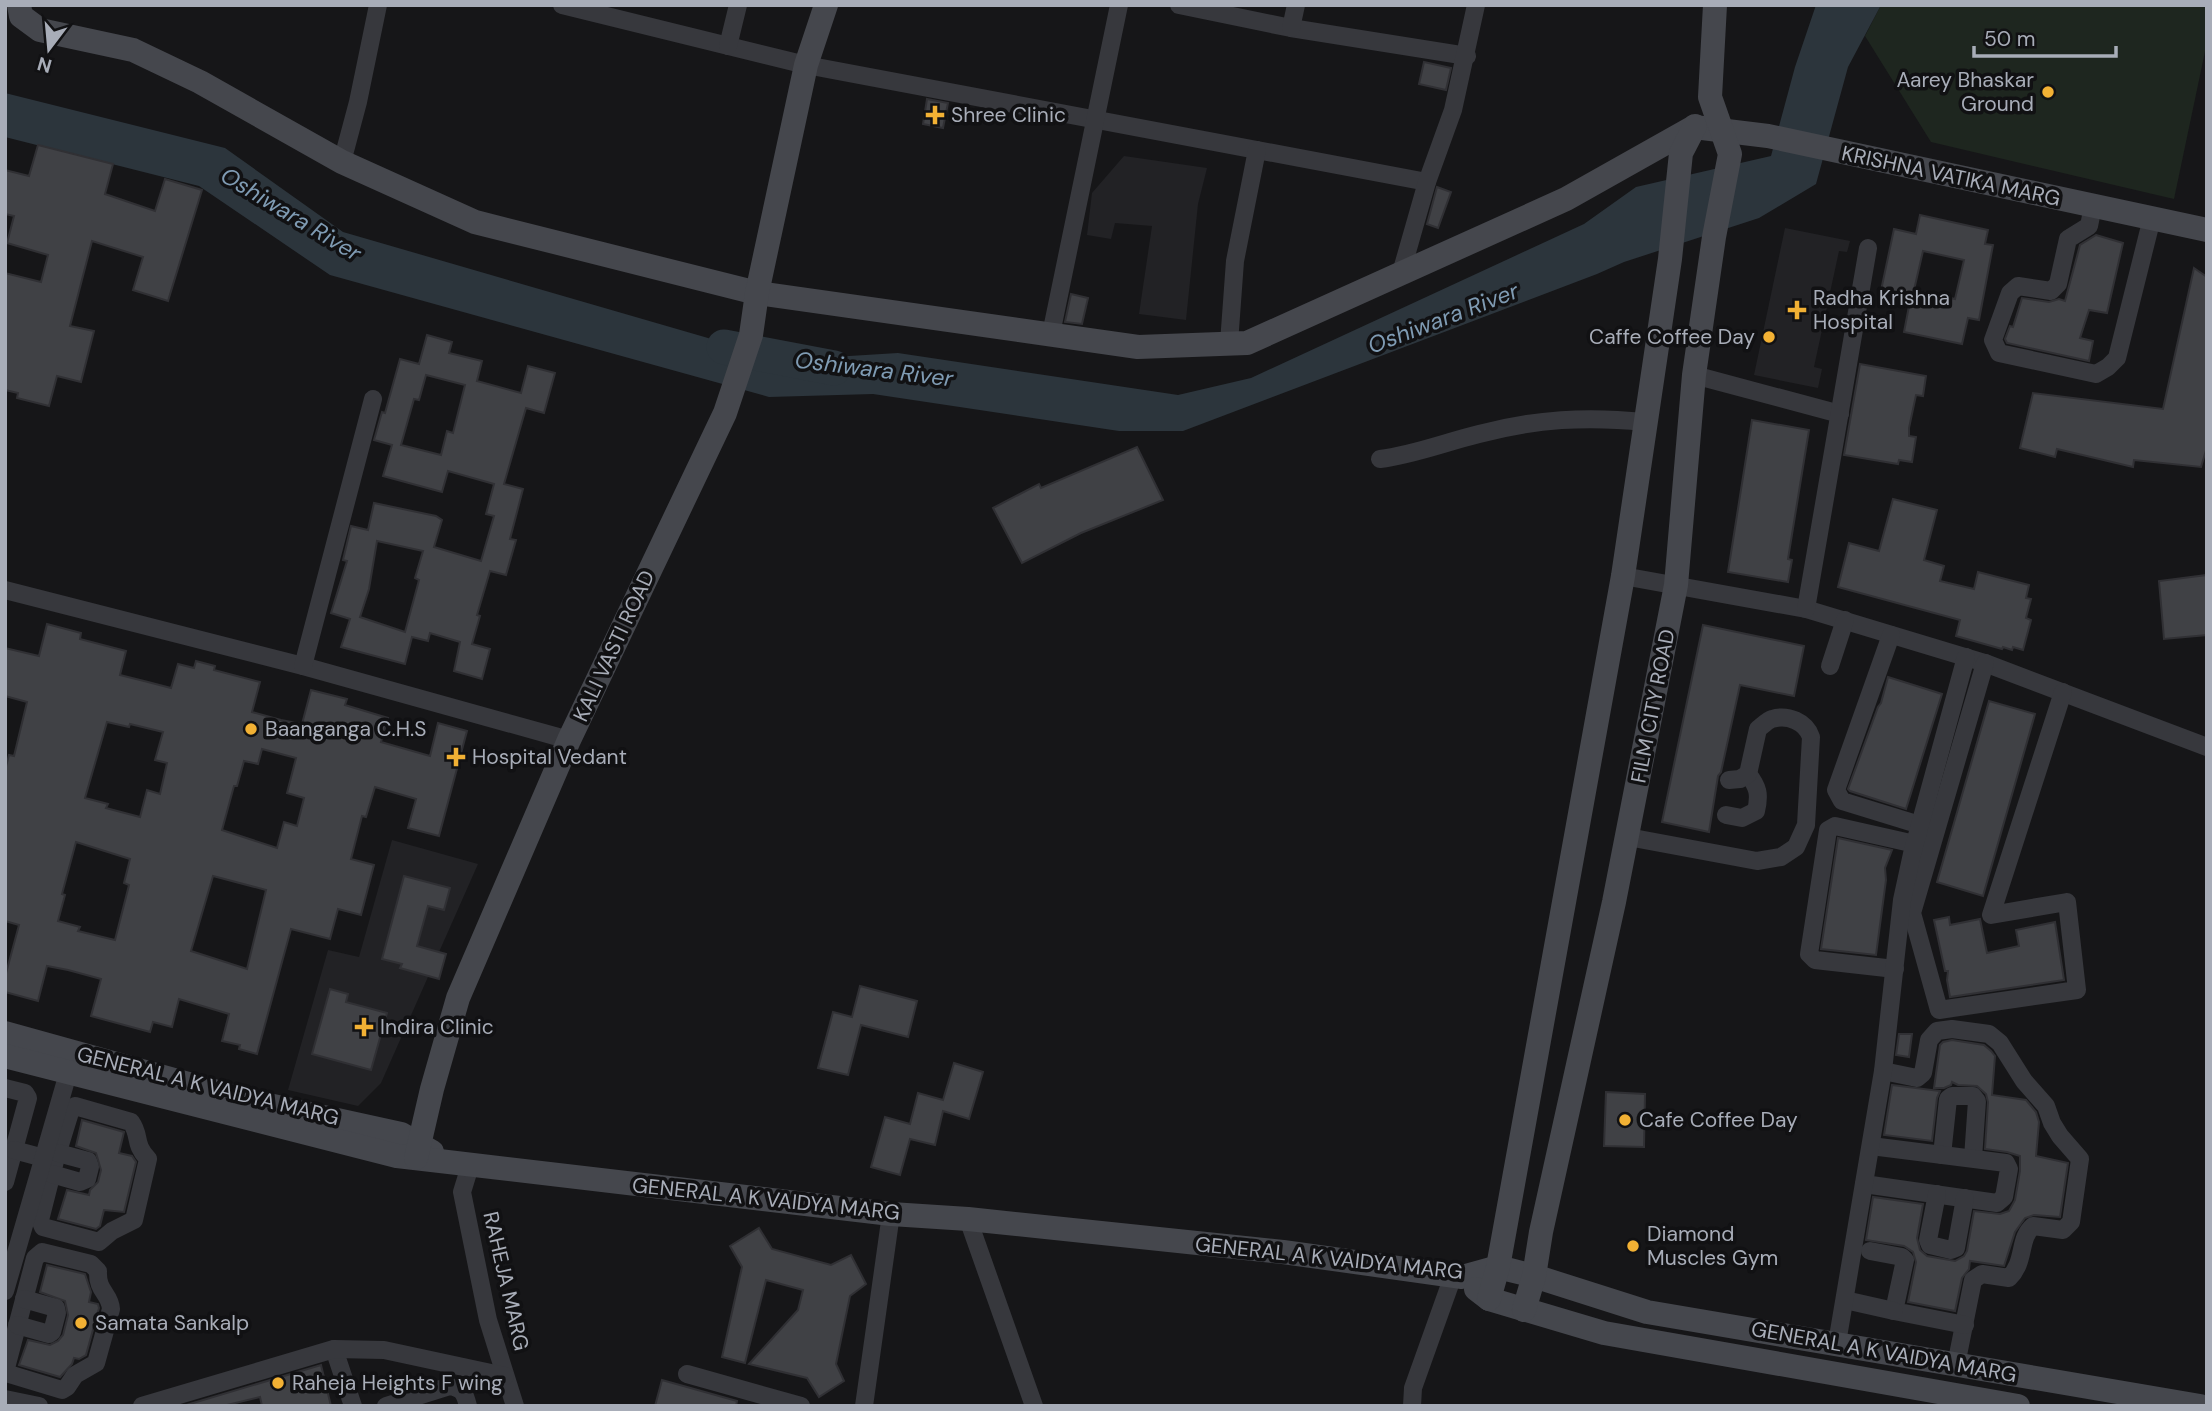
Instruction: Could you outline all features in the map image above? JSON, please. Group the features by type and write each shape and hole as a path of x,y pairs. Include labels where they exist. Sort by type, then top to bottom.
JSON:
{"street":[{"path":"19,5 21,16 40,30 133,50 200,82 342,162 475,222 757,293 1138,347 1247,343 1566,199 1694,127"},
{"path":"342,162 358,102 378,5"},
{"path":"562,5 806,65 1427,181"},
{"path":"728,46 738,5"},
{"name":"KALI VASTI ROAD","path":"418,1151 432,1089 458,998 569,740 725,413 751,335 757,293 806,65 826,5"},
{"path":"1051,334 1119,5"},
{"path":"1179,5 1291,28 1467,56"},
{"path":"1291,28 1296,5"},
{"path":"1401,273 1427,181 1453,110 1467,56 1476,5"},
{"name":"FILM CITY ROAD","path":"1524,1310 1534,1276 1541,1232 1628,837 1676,585 1694,375 1714,237 1730,154 1710,97 1715,5"},
{"name":"FILM CITY ROAD","path":"1489,1299 1498,1267 1623,576 1670,259 1681,153 1710,97"},
{"name":"KRISHNA VATIKA MARG","path":"1694,127 1768,136 2207,229"},
{"path":"1229,343 1235,261 1257,150"},
{"path":"2093,206 2089,226 2068,239 2057,284 2051,291 2018,286 2010,293 1993,340 1999,353 2096,374 2108,367 2117,358 2152,218"},
{"path":"1806,609 1868,248"},
{"path":"1661,313 1702,321"},
{"path":"1694,375 1840,414"},
{"path":"303,666 373,399"},
{"path":"1380,459 1546,420 1598,417 1645,422"},
{"path":"1623,576 1806,609 1985,663 2207,747"},
{"path":"5,590 303,666 569,740"},
{"path":"1826,665 1840,619"},
{"path":"1891,635 1836,790 1842,801 1920,825"},
{"path":"1837,1343 1883,1071 1902,900 1966,657"},
{"path":"1985,663 1912,913 1939,1010 2077,989 2067,902 1991,915 2063,692"},
{"path":"1628,837 1757,861 1781,857 1797,847 1806,825 1811,737 1807,727 1797,720 1773,719 1758,729 1748,774 1740,779 1730,780"},
{"path":"1726,815 1742,818 1756,811 1760,796 1757,785 1748,774"},
{"path":"1895,969 1815,960 1810,954 1828,830 1835,826 1915,844"},
{"path":"1883,1071 1917,1077 1923,1073 1929,1040 1937,1031 1952,1029 1989,1034 2000,1043 2024,1081 2046,1106 2052,1124 2080,1159 2071,1222 2063,1230 2033,1226 2027,1231 2018,1269 2009,1278 1982,1274 1973,1280 1956,1365"},
{"name":"GENERAL A K VAIDYA MARG","path":"5,1033 71,1062"},
{"name":"GENERAL A K VAIDYA MARG","path":"5,1056 71,1062 401,1134 418,1151 459,1163 891,1214 968,1219 1283,1252 1457,1277 1498,1267 1647,1312 2200,1406"},
{"path":"5,1292 52,1162 71,1109 75,1106 131,1122 134,1126 138,1148 148,1159 148,1167 134,1220 112,1231 99,1242 43,1227 40,1220 52,1162 71,1062"},
{"path":"5,1088 25,1093 28,1098 9,1158 52,1162"},
{"path":"1942,1155 1948,1099 1952,1096 1973,1096 1978,1101 1973,1158"},
{"path":"1864,1184 1997,1203 2004,1197 2009,1169 2006,1163 1871,1146"},
{"name":"RAHEJA MARG","path":"459,1163 462,1192 488,1320 515,1406"},
{"path":"1937,1194 1928,1241 1930,1245 1951,1250 1956,1248 1965,1198"},
{"path":"864,1406 891,1214"},
{"path":"968,1219 1034,1406"},
{"path":"1870,1251 1902,1257 1905,1260 1894,1311"},
{"path":"42,1252 91,1265 98,1271 101,1290 111,1301 96,1363 75,1374 62,1390 9,1374 6,1368 14,1319 24,1299 35,1258 42,1252"},
{"path":"1412,1406 1413,1388 1457,1277 1489,1299"},
{"path":"14,1319 48,1335 52,1332 56,1308 24,1299"},
{"name":"GENERAL A K VAIDYA MARG","path":"1489,1299 1604,1333 2018,1406"},
{"path":"1845,1300 1965,1325"},
{"path":"142,1406 334,1349 384,1350 505,1376"},
{"path":"334,1349 353,1406"},
{"path":"687,1374 801,1406"},
{"path":"386,1406 450,1386 459,1387 468,1406"},
{"path":"5,1399 39,1406"}],"shaded area":[{"name":"Aarey Bhaskar Ground","path":"1881,5 2207,5 2207,42 2174,199 1931,142 1865,36"},
{"path":"1124,156 1207,168 1198,204 1186,320 1139,314 1152,226 1115,223 1111,239 1087,235 1092,193"},
{"name":"Radha Krishna Hospital","path":"1785,228 1850,241 1847,252 1839,251 1814,367 1822,369 1818,388 1754,375"},
{"path":"392,840 478,864 381,1083 358,1106 288,1090 328,950 359,957"}],"water":[{"path":"1816,5 1881,5 1848,67 1816,184 1759,218 1624,262 1183,431 1119,431 873,394 769,397 330,275 199,186 5,137 5,93 225,148 343,232 784,360 898,353 1178,395 1251,378 1584,224 1636,187 1771,156 1795,67"}],"building":[{"path":"1424,62 1451,68 1446,90 1419,84"},
{"path":"927,99 948,103 943,128 923,124"},
{"path":"38,145 113,164 105,194 155,211 165,179 202,190 168,301 133,290 143,257 92,241 70,326 94,331 81,382 57,376 49,406 17,398 18,393 5,390 5,273 41,282 48,255 7,243 14,216 5,214 5,170 29,176"},
{"path":"1437,187 1451,192 1438,228 1427,224"},
{"path":"1920,215 1988,230 1985,244 1993,245 1979,320 1968,318 1962,344 1904,332 1909,306 1879,300 1894,229 1916,234","holes":["1923,251 1964,260 1955,299 1914,290"]},
{"path":"2096,235 2123,243 2107,313 2089,310 2080,338 2093,341 2089,361 2007,343 2005,339 2010,326 2013,327 2022,298 2049,302 2059,299 2065,301 2080,245"},
{"path":"2194,268 2207,277 2207,447 2201,467 2134,460 2133,467 2057,449 2055,457 2020,448 2033,393 2163,409"},
{"path":"1071,294 1088,298 1082,324 1065,322"},
{"path":"427,335 452,342 449,353 482,361 477,381 521,393 528,366 555,373 544,413 526,408 504,484 523,489 510,539 516,540 506,575 490,571 477,615 480,616 472,644 490,649 482,679 454,671 460,642 430,633 428,641 412,637 405,664 341,647 350,619 331,613 347,561 343,560 351,526 368,530 374,503 436,516 442,520 434,547 481,561 494,516 486,514 494,484 448,471 442,492 383,476 392,445 374,440 382,412 385,413 400,359 419,364","holes":["426,375 465,385 453,433 447,431 441,455 401,445 414,399 419,400","377,541 423,551 415,578 419,580 405,632 360,617 369,589"]},
{"path":"1860,364 1926,376 1923,396 1916,395 1909,428 1909,436 1916,437 1912,462 1899,460 1898,464 1844,455"},
{"path":"1752,420 1809,430 1788,559 1792,560 1788,582 1728,572"},
{"path":"1137,447 1163,500 1081,533 1022,563 993,508 1039,484 1041,488"},
{"path":"1893,499 1937,510 1924,560 1944,566 1940,581 1974,589 1978,572 2029,585 2026,598 2031,599 2026,618 2031,620 2023,650 2013,647 2012,650 2002,649 1956,636 1960,620 1838,587 1849,543 1879,551"},
{"path":"2207,575 2207,635 2164,639 2159,581"},
{"path":"47,624 81,633 80,639 126,651 120,675 171,688 178,664 194,668 196,661 215,666 214,670 260,682 252,712 281,720 302,724 311,690 347,699 345,705 388,718 381,742 430,756 438,723 467,731 439,836 408,828 416,799 375,787 366,817 362,816 351,859 374,865 361,915 338,909 330,939 291,929 257,1054 239,1049 240,1045 222,1041 229,1014 179,999 172,1027 153,1022 150,1032 91,1016 101,979 68,970 47,966 38,1001 5,992 5,977 19,925 5,921 5,770 9,755 14,756 27,702 5,696 5,648 39,656","holes":["107,722 163,732 155,760 167,763 160,794 147,790 140,817 106,808 108,804 85,798","262,749 296,758 287,793 304,798 297,826 284,822 277,848 222,830 244,761 258,764","76,842 130,859 124,883 129,885 115,940 78,931 80,927 58,921 65,895 62,894","213,876 266,890 247,969 191,951"]},
{"path":"1703,625 1804,646 1794,696 1740,685 1718,776 1709,832 1662,822"},
{"path":"1888,677 1942,694 1906,809 1848,789 1881,703"},
{"path":"1989,701 2035,714 1983,896 1937,882"},
{"path":"1838,838 1892,850 1885,868 1886,880 1876,955 1821,949"},
{"path":"404,876 450,888 444,910 428,906 417,946 446,954 439,979 400,968 402,964 382,959"},
{"path":"1949,917 1950,925 1980,919 1987,953 2019,946 2016,930 2055,922 2064,980 1950,997 1948,971 1945,971 1934,920"},
{"path":"860,986 917,1001 908,1037 861,1025 848,1075 818,1068 833,1012 852,1017"},
{"path":"330,989 348,994 346,1002 387,1013 371,1070 312,1054"},
{"path":"1899,1034 1912,1034 1909,1057 1896,1055"},
{"path":"1952,1040 1984,1045 1991,1051 1995,1056 1992,1095 2026,1100 2036,1112 2039,1122 2036,1156 2068,1163 2060,1217 2034,1215 2025,1218 2015,1232 2004,1266 1970,1261 1969,1269 1962,1278 1955,1311 1908,1302 1916,1262 1913,1252 1904,1246 1866,1240 1873,1197 1923,1204 1917,1238 1920,1250 1927,1256 1955,1261 1967,1251 1974,1211 2000,1214 2009,1211 2015,1200 2020,1156 1985,1149 1988,1102 1986,1094 1977,1086 1952,1082 1944,1088 1934,1088 1940,1045"},
{"path":"954,1063 983,1072 969,1119 943,1111 935,1145 910,1139 900,1175 871,1167 885,1117 910,1124 918,1093 943,1100"},
{"path":"1892,1085 1940,1091 1932,1141 1884,1135"},
{"name":"Cafe Coffee Day","path":"1606,1092 1645,1094 1644,1147 1604,1146"},
{"path":"82,1120 124,1132 119,1153 132,1156 136,1162 124,1212 104,1210 100,1226 96,1229 58,1219 67,1190 89,1195 98,1182 101,1170 96,1153 76,1146"},
{"path":"759,1228 772,1249 831,1265 851,1255 866,1284 850,1296 836,1364 844,1381 819,1397 807,1378 749,1364 798,1310 803,1290 766,1280 745,1363 722,1357 742,1267 730,1246"},
{"name":"Samata Sankalp","path":"47,1265 85,1274 91,1292 89,1302 98,1304 99,1308 86,1355 79,1359 74,1358 60,1377 19,1365 28,1340 50,1345 63,1335 68,1315 65,1301 40,1292"},
{"path":"321,1365 331,1406 262,1406 260,1397 223,1406 183,1406"},
{"path":"662,1380 737,1401 736,1406 655,1406"}],"waterway":[{"name":"Oshiwara River","path":"724,347 834,368"}],"place":[{"name":"Aarey Bhaskar Ground","path":"2048,92"},
{"name":"Shree Clinic","path":"935,115"},
{"name":"Radha Krishna Hospital","path":"1797,310"},
{"name":"Caffe Coffee Day","path":"1769,337"},
{"name":"Baanganga C.H.S","path":"251,729"},
{"name":"Hospital Vedant","path":"456,757"},
{"name":"Indira Clinic","path":"364,1027"},
{"name":"Cafe Coffee Day","path":"1625,1120"},
{"name":"Diamond Muscles Gym","path":"1633,1246"},
{"name":"Samata Sankalp","path":"81,1323"},
{"name":"Raheja Heights F wing","path":"278,1383"}]}
